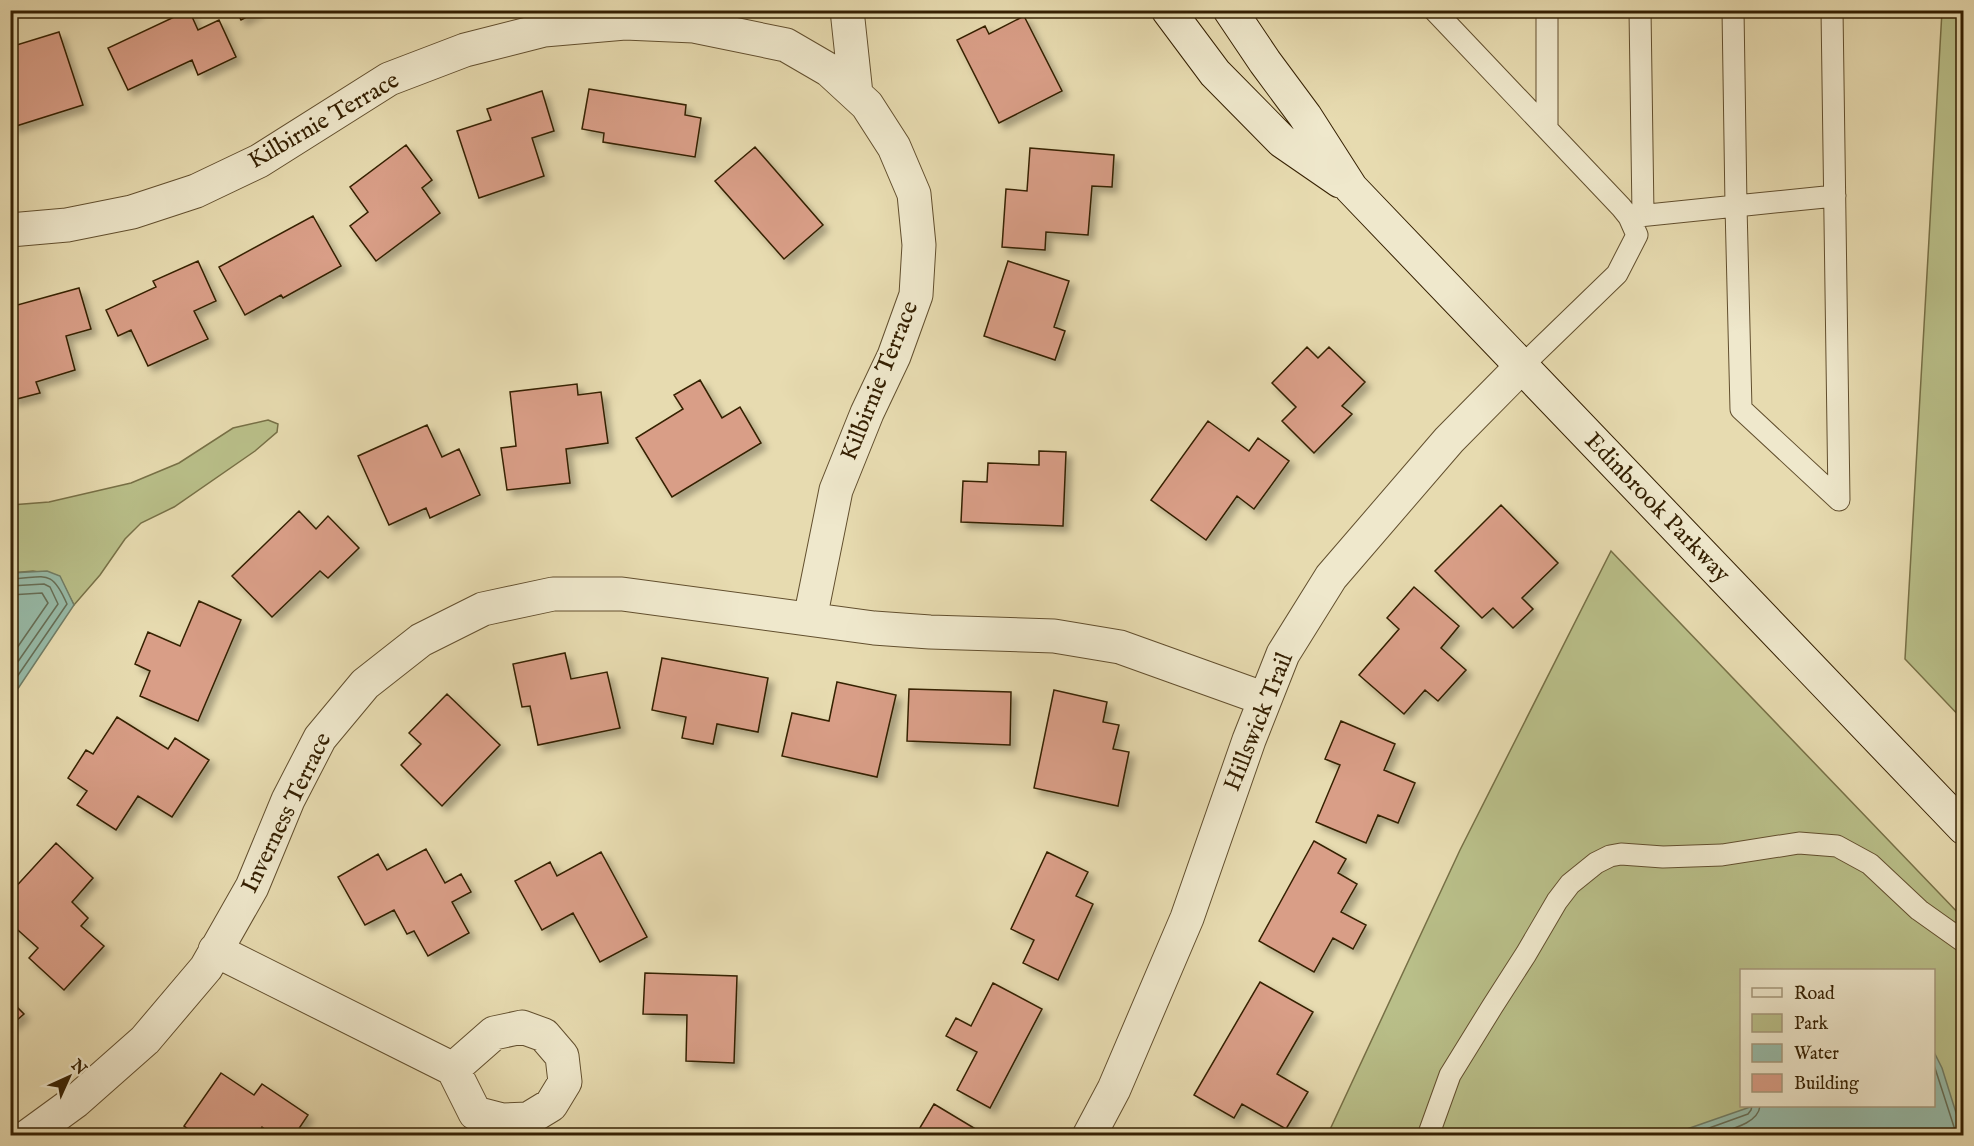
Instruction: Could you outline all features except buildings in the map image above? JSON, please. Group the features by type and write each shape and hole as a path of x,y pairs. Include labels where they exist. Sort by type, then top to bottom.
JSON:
{"street":[{"path":"847,10 856,94"},
{"name":"Edinbrook Parkway","path":"1168,10 1215,73 1282,141 1351,188"},
{"name":"Edinbrook Parkway","path":"1230,10 1305,116 1351,188 1964,828"},
{"name":"Kilbirnie Terrace","path":"10,230 67,225 132,212 196,191 259,161 388,79 465,50 544,30 625,22 701,18 786,45 829,70 867,105 894,147 914,194 919,245 916,296 894,356 867,413 836,490 810,619"},
{"name":"Hillswick Trail","path":"1089,1136 1114,1089 1187,918 1283,654 1331,578 1449,440 1522,366"},
{"name":"Inverness Terrace","path":"28,1136 76,1101 145,1040 206,968 214,950 252,887 288,800 320,738 365,684 421,640 483,609 553,594 622,594 810,619"},
{"path":"810,619 874,628 930,632 1054,636 1109,645 1265,699"},
{"path":"214,950 453,1069"}],"lane":[{"path":"1434,10 1452,20 1547,129 1636,216"},
{"path":"1546,10 1547,129"},
{"path":"1522,366 1617,274 1636,235 1640,10"},
{"path":"1733,10 1741,409 1839,500 1832,10"},
{"path":"1636,216 1835,196"},
{"path":"1428,1136 1450,1075 1557,901 1570,884 1596,863 1610,856 1621,854 1663,857 1722,855 1799,843 1837,846 1870,864 1919,910 1964,942"}],"green space":[{"path":"1942,11 1964,11 1963,720 1905,659"},
{"path":"268,420 278,424 277,432 255,451 174,507 141,523 125,539 100,575 74,605 59,576 33,571 11,573 11,505 49,502 131,483 179,463 233,428"},
{"path":"1611,551 1963,918 1963,1135 1327,1136 1460,850"}],"water":[{"path":"47,571 60,576 74,605 11,699 11,573"},
{"path":"1935,1054 1942,1068 1963,1135 1675,1135 1750,1107 1935,1107"}]}
